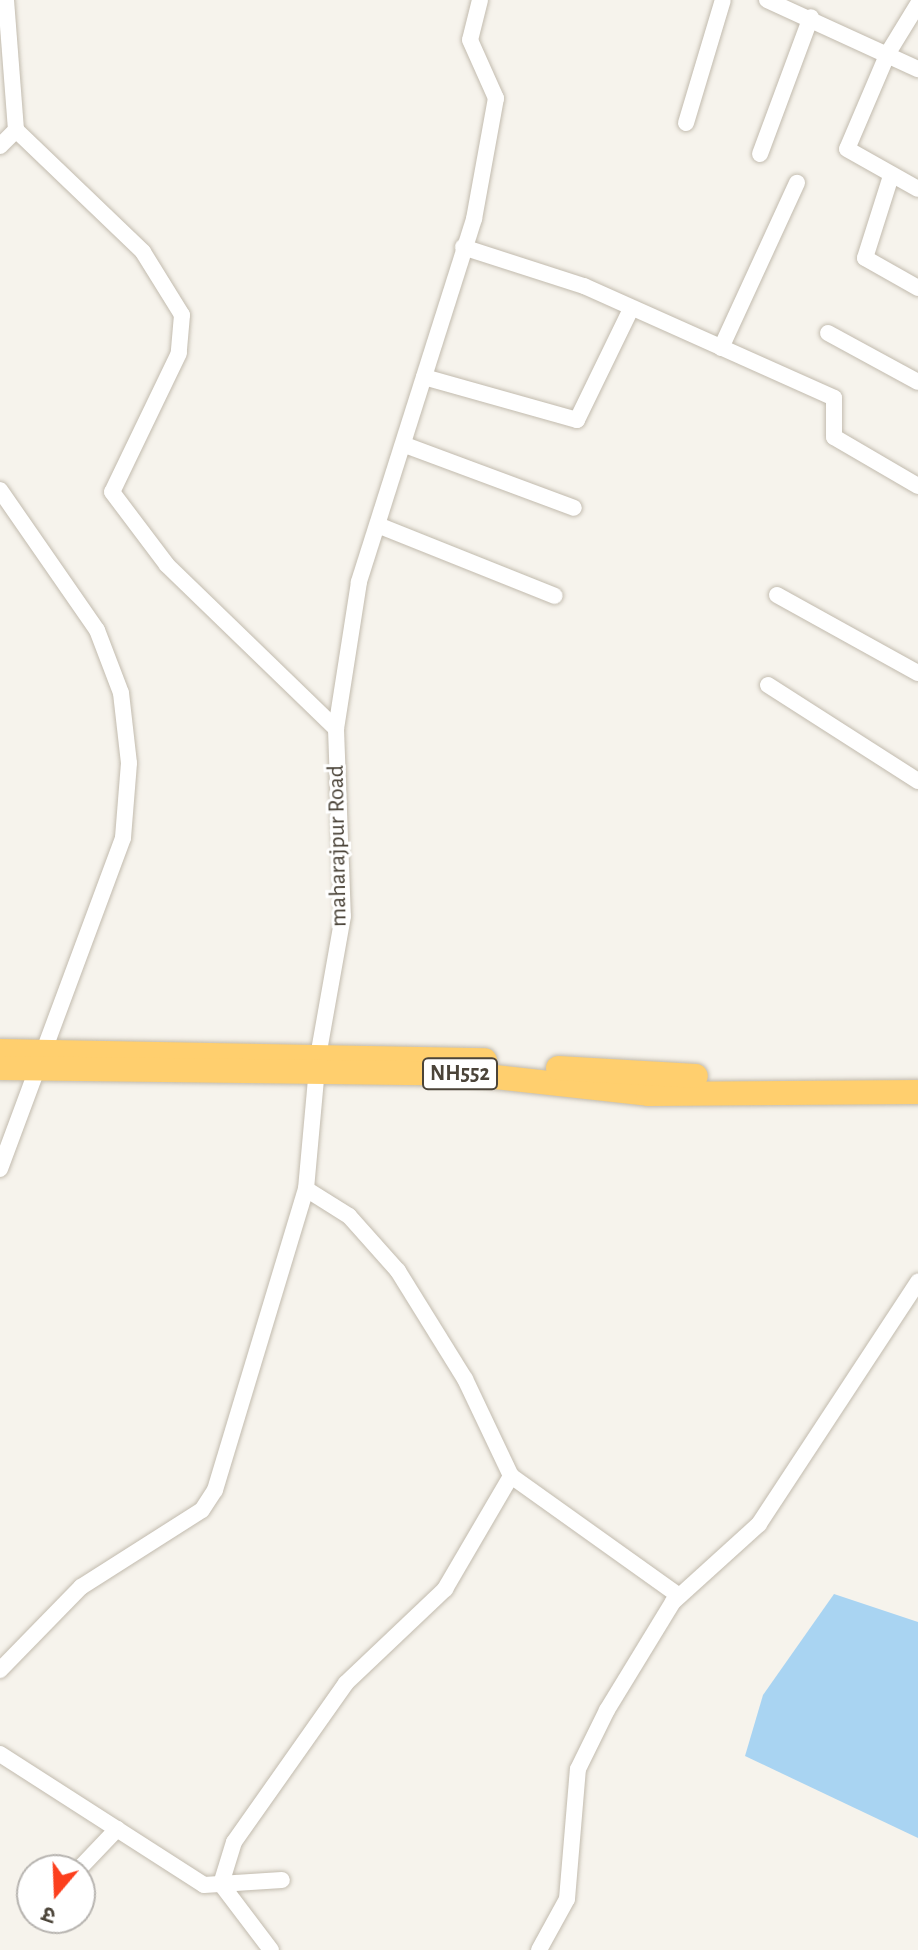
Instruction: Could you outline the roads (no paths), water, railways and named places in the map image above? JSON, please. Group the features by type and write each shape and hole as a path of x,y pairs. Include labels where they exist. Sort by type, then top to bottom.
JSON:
{"highway":[{"name":"NH552","path":"0,1051 38,1058 468,1074 648,1094 918,1092"},
{"name":"NH552","path":"317,1066 450,1056 667,1077 918,1075"},
{"name":"NH552","path":"0,1068 38,1058"}],"street":[{"path":"6,0 16,130 143,252 182,315 179,353 112,492 167,565 336,729"},
{"name":"maharajpur Road","path":"0,1670 81,1587 202,1510 306,1189 317,1066 343,916 336,729 359,582 380,526 463,247 496,98 470,40 480,0"},
{"path":"686,123 723,0"},
{"path":"774,1 918,69"},
{"path":"918,4 888,53 847,149 918,189"},
{"path":"760,154 811,17"},
{"path":"0,146 16,130"},
{"path":"891,176 865,258 918,288"},
{"path":"721,348 797,183"},
{"path":"463,247 584,286 630,311 834,398 834,437 918,486"},
{"path":"424,377 577,420 630,311"},
{"path":"828,333 918,382"},
{"path":"405,445 574,508"},
{"path":"0,490 97,630 121,693 129,763 123,838 38,1058 1,1165"},
{"path":"0,507 20,522"},
{"path":"380,526 555,596"},
{"path":"777,595 918,673"},
{"path":"768,685 918,781"},
{"path":"306,1189 349,1216 398,1271 465,1379 511,1476 679,1596"},
{"path":"539,1950 567,1899 578,1769 679,1596 759,1524 918,1282"},
{"path":"221,1884 234,1842 330,1703 445,1589 511,1476"},
{"path":"0,1754 185,1877 221,1884 282,1880"},
{"path":"93,1854 117,1829"},
{"path":"221,1884 271,1950"}],"water":[{"path":"834,1594 918,1622 918,1838 745,1756 763,1695"}]}
